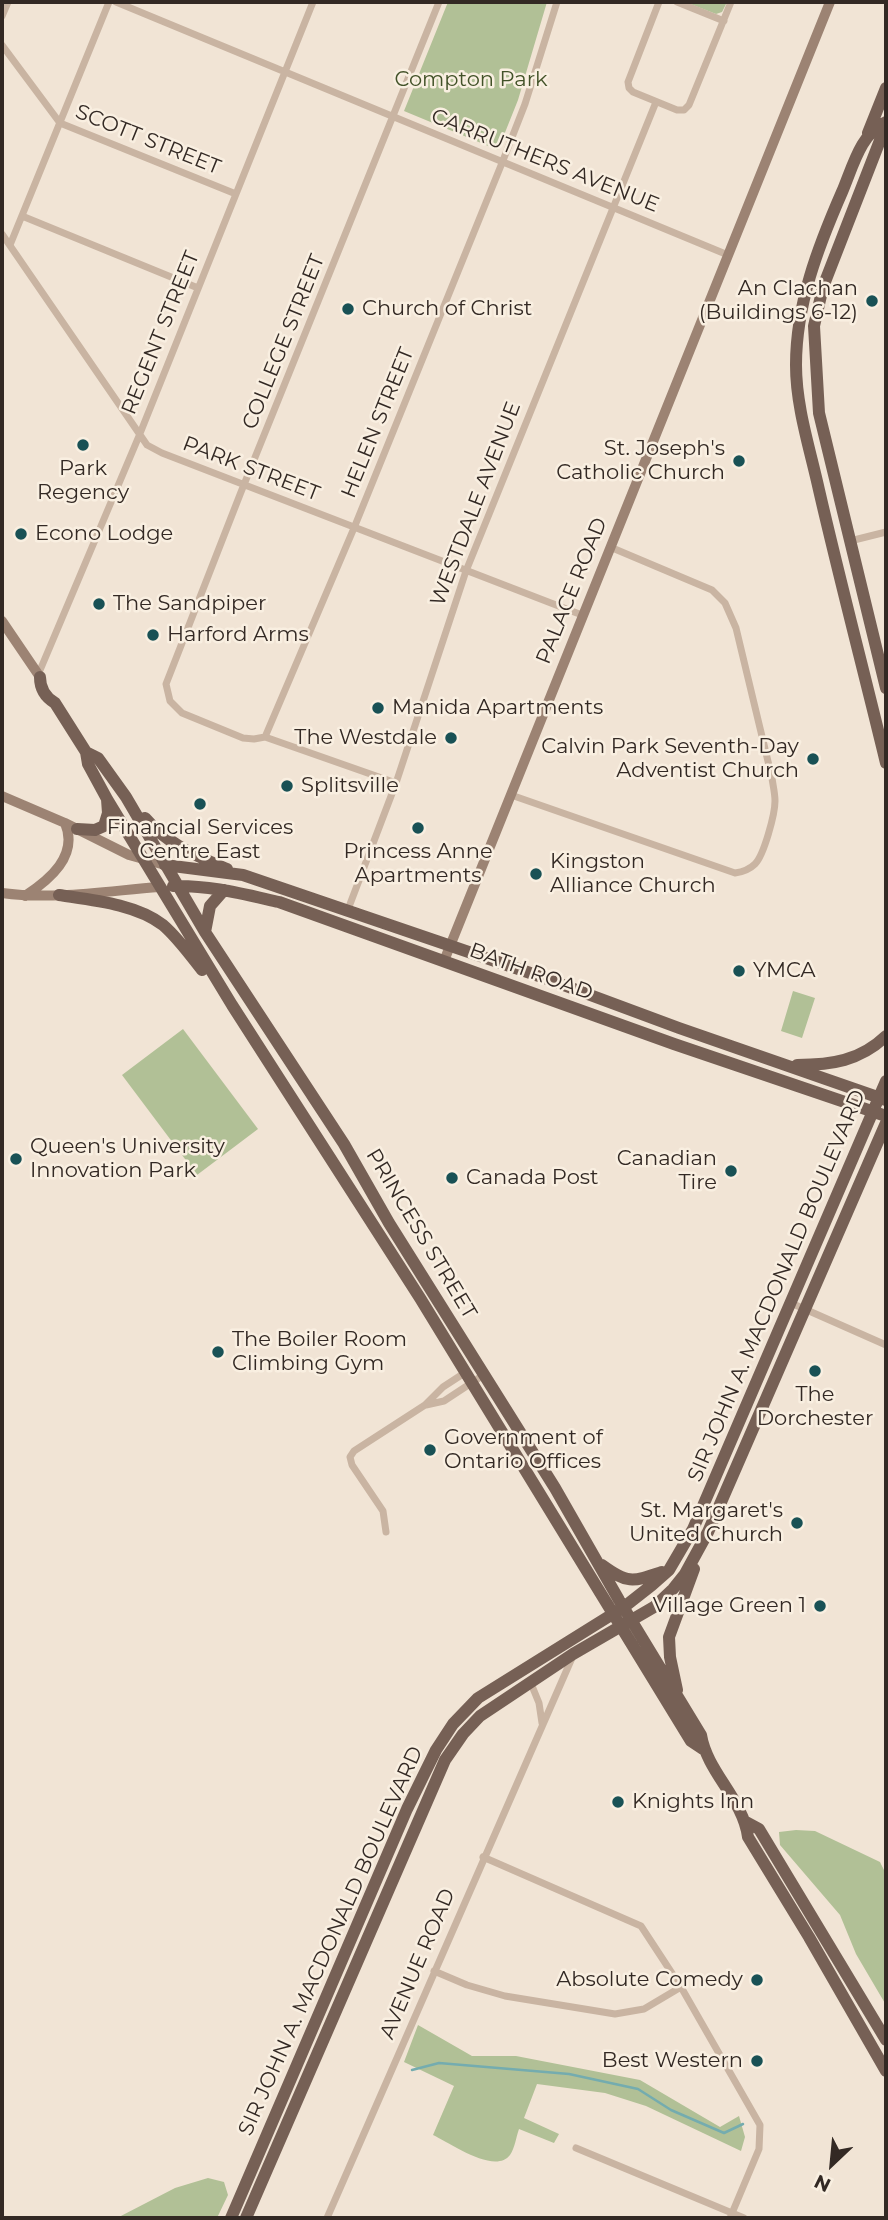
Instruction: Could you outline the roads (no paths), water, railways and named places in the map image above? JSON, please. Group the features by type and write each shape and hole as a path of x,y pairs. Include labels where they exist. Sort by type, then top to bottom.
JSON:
{"main road":[{"path":"884,93 886,122 823,287 814,326 819,413 886,688"},
{"path":"884,93 827,228 808,281 799,325 796,366 802,413 886,763"},
{"path":"865,140 886,122"},
{"path":"874,158 886,143"},
{"path":"825,514 836,534 850,541"},
{"path":"838,571 842,553 850,541"},
{"name":"PRINCESS STREET","path":"39,676 55,693 55,703 86,752 88,764 107,799 232,1005 627,1624 680,1700 701,1735 703,1749 746,1822 759,1829 886,2071"},
{"name":"PRINCESS STREET","path":"86,752 98,758 126,797 205,932 344,1144 384,1214 555,1488 596,1559 618,1610"},
{"path":"126,797 160,835 197,856 243,875"},
{"path":"71,826 95,830 104,826 108,813 107,799"},
{"name":"BATH ROAD","path":"166,865 243,875 450,945 883,1099"},
{"name":"BATH ROAD","path":"159,887 224,890 279,902 674,1044 886,1116"},
{"path":"205,932 210,906 224,890"},
{"path":"60,895 109,902 153,918 172,933 232,1005"},
{"path":"786,1065 821,1065 853,1059 875,1048 886,1036"},
{"name":"SIR JOHN A. MACDONALD BOULEVARD","path":"246,2218 445,1760 480,1716 527,1675 669,1570 693,1529 873,1111 883,1099 886,1081"},
{"name":"SIR JOHN A. MACDONALD BOULEVARD","path":"231,2218 407,1809 436,1750 453,1724 478,1698 573,1654 627,1624 654,1607 685,1574 708,1532 886,1123"},
{"path":"680,1700 670,1657 669,1637 708,1532"},
{"path":"596,1559 620,1579 638,1580 669,1570"},
{"name":"PRINCESS STREET","path":"627,1624 691,1741 703,1749"},
{"name":"PRINCESS STREET","path":"795,1900 886,2040"}],"street":[{"path":"2,16 8,2"},
{"path":"10,245 109,2"},
{"name":"CARRUTHERS AVENUE","path":"116,2 728,255"},
{"name":"REGENT STREET","path":"39,676 139,436 313,2"},
{"name":"COLLEGE STREET","path":"265,737 243,738 182,713 173,706 167,696 168,678 439,2"},
{"name":"HELEN STREET","path":"265,737 354,528 526,103 557,2"},
{"path":"659,2 628,82 633,92 677,110 684,110 689,105 731,2"},
{"path":"677,2 724,21"},
{"name":"PALACE ROAD","path":"444,961 830,2"},
{"name":"SCOTT STREET","path":"2,45 60,124 236,194"},
{"name":"WESTDALE AVENUE","path":"342,925 396,783 466,571 656,102"},
{"path":"22,216 198,288"},
{"name":"PARK STREET","path":"2,234 144,443 162,453 582,615"},
{"path":"850,541 886,532"},
{"path":"511,795 735,873 753,867 758,860 775,801 772,778 730,610 712,590 610,547"},
{"name":"PRINCESS STREET","path":"2,621 39,676"},
{"path":"265,737 396,783"},
{"path":"2,796 129,855 166,865"},
{"path":"25,896 59,869 70,842 71,826"},
{"path":"2,893 25,896 60,895 159,887"},
{"path":"791,1303 886,1345"},
{"path":"386,1532 383,1511 352,1465 350,1457 354,1451 425,1405 443,1387 482,1369"},
{"path":"425,1405 444,1401 468,1377"},
{"name":"AVENUE ROAD","path":"327,2218 573,1654"},
{"path":"527,1675 539,1703 542,1724"},
{"path":"483,1857 641,1926 681,1987 760,2125 759,2149 731,2215"},
{"path":"434,1971 467,1985 505,1996 615,2014 644,2009 681,1987"},
{"path":"576,2148 731,2215 744,2218"}],"waterway":[{"path":"412,2070 439,2063 569,2074 638,2089 671,2110 724,2133 743,2124"}],"place":[{"name":"An Clachan (Buildings 6-12)","path":"872,301"},
{"name":"Church of Christ","path":"348,309"},
{"name":"Park Regency","path":"83,445"},
{"name":"St. Joseph's Catholic Church","path":"739,461"},
{"name":"Econo Lodge","path":"21,534"},
{"name":"The Sandpiper","path":"99,604"},
{"name":"Harford Arms","path":"153,635"},
{"name":"Manida Apartments","path":"378,708"},
{"name":"The Westdale","path":"451,738"},
{"name":"Calvin Park Seventh-Day Adventist Church","path":"813,759"},
{"name":"Splitsville","path":"287,786"},
{"name":"Financial Services Centre East","path":"200,804"},
{"name":"Princess Anne Apartments","path":"418,828"},
{"name":"Kingston Alliance Church","path":"536,874"},
{"name":"YMCA","path":"739,971"},
{"name":"Queen's University Innovation Park","path":"16,1159"},
{"name":"Canadian Tire","path":"731,1171"},
{"name":"Canada Post","path":"452,1178"},
{"name":"The Boiler Room Climbing Gym","path":"218,1352"},
{"name":"The Dorchester","path":"815,1371"},
{"name":"Government of Ontario Offices","path":"430,1450"},
{"name":"St. Margaret's United Church","path":"797,1523"},
{"name":"Village Green 1","path":"820,1606"},
{"name":"Knights Inn","path":"618,1802"},
{"name":"Absolute Comedy","path":"757,1980"},
{"name":"Best Western","path":"757,2061"}],"park label":[{"name":"Compton Park","path":"471,80"}]}
